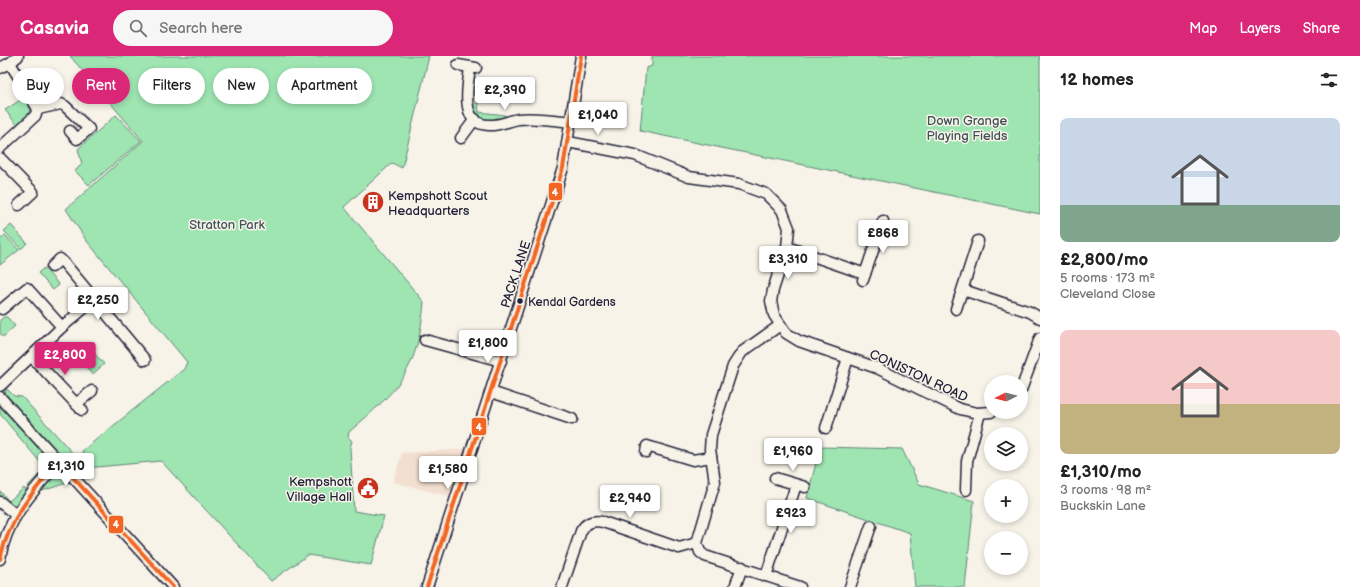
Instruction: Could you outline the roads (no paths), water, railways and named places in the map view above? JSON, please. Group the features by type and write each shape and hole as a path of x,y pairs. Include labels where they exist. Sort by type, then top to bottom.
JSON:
{"street":[{"path":"0,68 10,63 18,56"},
{"name":"PACK LANE","path":"427,587 557,187 568,142 581,56"},
{"path":"10,63 38,109"},
{"path":"458,65 473,68 466,96 469,110 475,119 488,125 525,119 571,122"},
{"path":"38,109 61,104 89,129 77,139 70,131"},
{"path":"0,148 35,116 38,109"},
{"path":"461,138 475,119"},
{"path":"568,142 635,155 689,177 739,184 766,194 778,204 786,218 789,233 787,247 772,296 773,311 779,326 742,352 736,360 711,435 711,457 715,482 697,543 700,552 705,556 800,587"},
{"path":"0,158 33,192 19,205"},
{"path":"787,247 864,277 883,221"},
{"path":"956,309 978,248"},
{"path":"52,267 60,259 145,360"},
{"path":"2,309 27,288 62,327"},
{"path":"962,290 1030,312 1040,318"},
{"path":"0,386 62,327 95,299"},
{"name":"CONISTON ROAD","path":"779,326 794,339 877,368 952,406 980,414 984,413"},
{"path":"1026,375 1040,338"},
{"path":"425,340 501,361"},
{"path":"32,357 79,407 92,391"},
{"path":"825,428 848,358"},
{"path":"491,392 572,419"},
{"path":"0,397 173,587"},
{"name":"CONISTON ROAD","path":"969,485 967,461 980,414"},
{"path":"646,452 647,446 693,460 711,457"},
{"path":"0,559 4,539 16,515 31,493 59,462"},
{"path":"766,576 800,486 775,478"},
{"path":"0,502 16,515"},
{"path":"562,587 581,531 586,524 592,521 603,522 679,548 697,543"},
{"path":"850,587 871,526"},
{"path":"735,587 742,568"}],"place":[{"name":"Kempshott Scout Headquarters","path":"373,202"},
{"name":"Kendal Gardens","path":"520,301"},
{"name":"Kempshott Village Hall","path":"368,488"}],"park label":[{"name":"Down Grange Playing Fields","path":"967,128"},
{"name":"Stratton Park","path":"227,224"}]}
